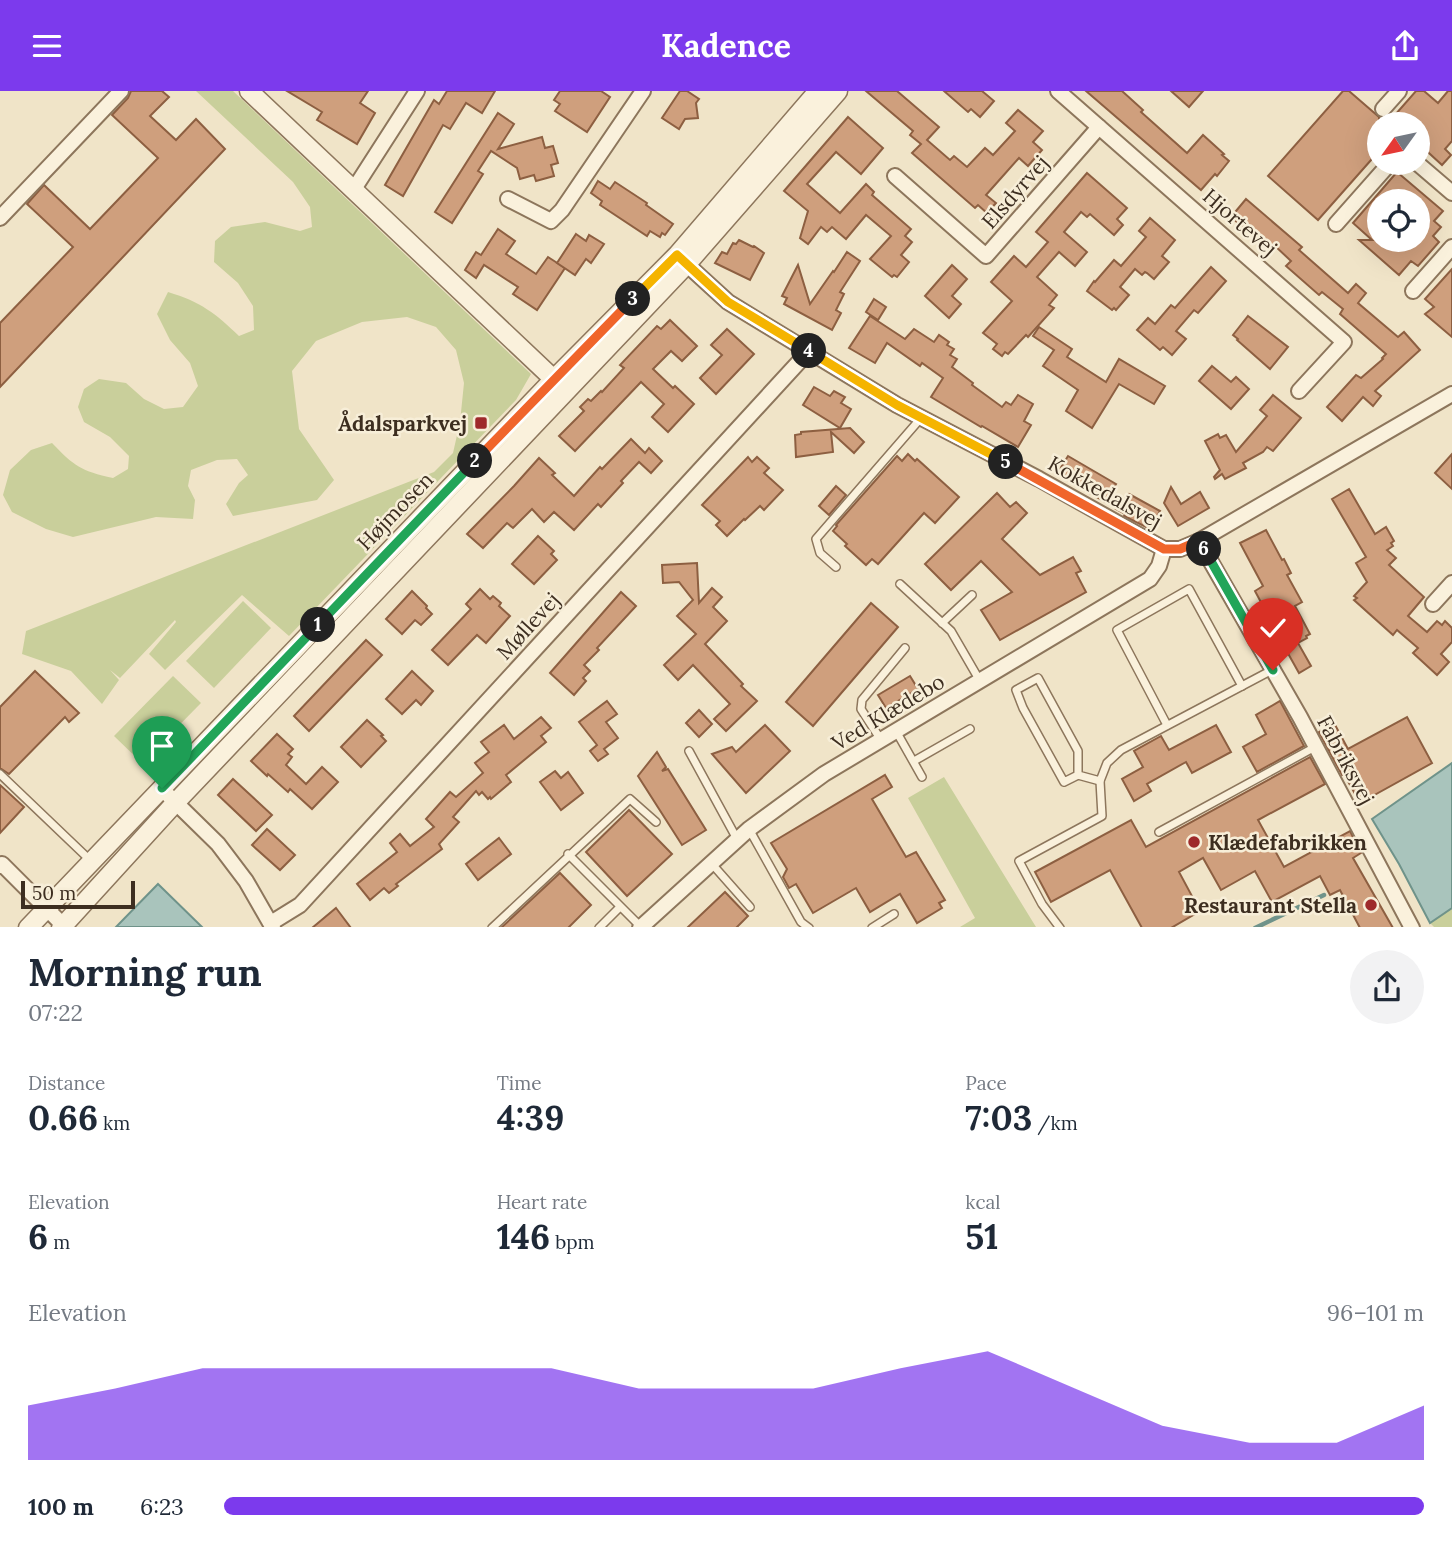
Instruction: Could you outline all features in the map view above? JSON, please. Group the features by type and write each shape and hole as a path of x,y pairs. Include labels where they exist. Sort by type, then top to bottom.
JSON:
{"street":[{"path":"0,218 121,91"},
{"path":"249,91 560,385"},
{"path":"354,189 417,91"},
{"path":"508,199 551,222 642,91"},
{"name":"Højmosen","path":"681,260 818,91"},
{"name":"Højmosen","path":"28,927 560,385 838,91"},
{"name":"Hjortevej","path":"1058,91 1344,342 1299,391"},
{"path":"1383,109 1399,91"},
{"name":"Elsdyrvej","path":"895,176 986,256 1099,127"},
{"path":"1430,173 1451,190"},
{"path":"1336,224 1379,175"},
{"path":"1413,291 1452,247"},
{"name":"Kokkedalsvej","path":"681,260 728,302 897,405 1040,479 1164,549 1180,549 1199,541 1450,399"},
{"name":"Møllevej","path":"272,925 300,905 809,351"},
{"name":"Højmosen","path":"62,926 560,385"},
{"name":"Fabriksvej","path":"1199,541 1273,670 1412,927"},
{"name":"Ved Klædebo","path":"641,927 749,829 824,774 1150,579 1159,566 1164,549"},
{"path":"1433,604 1452,583"},
{"path":"162,788 218,844 246,881 272,925"},
{"path":"0,866 2,864 62,926"}],"lane":[{"path":"836,566 820,553 816,539 921,418"},
{"path":"900,584 951,631 980,681"},
{"path":"1167,725 1117,630 1189,589 1242,686"},
{"path":"942,623 972,595"},
{"path":"881,740 861,709 862,700 905,648"},
{"path":"1060,927 1042,904 1019,861 1102,816 1100,781 1107,763 1121,750 1273,670"},
{"path":"1078,775 1078,751 1038,678 1016,689 1023,708 1064,782 1078,775 1100,781"},
{"path":"914,761 970,729"},
{"path":"896,731 922,777"},
{"path":"1159,832 1315,747"},
{"path":"689,751 737,840"},
{"path":"0,774 92,862"},
{"path":"492,927 630,799 656,822"},
{"path":"749,829 801,922 809,927"},
{"path":"568,855 641,927"},
{"path":"711,863 750,907"},
{"path":"599,927 621,907"},
{"path":"872,927 894,914"}],"green space":[{"path":"196,91 233,91 531,374 516,400 289,636 242,595 165,670 149,654 175,620 120,678 110,670 119,680 102,704 71,671 22,654 26,631 434,472 453,453 460,422 464,383 456,350 436,327 407,317 362,322 316,341 292,371 299,429 334,480 317,500 233,516 226,504 239,483 248,475 237,459 217,460 191,470 188,486 195,500 193,519 156,517 73,537 46,529 12,512 3,495 10,470 31,450 52,443 79,467 113,478 128,469 129,456 110,437 84,422 78,407 84,389 99,379 126,383 144,399 164,409 183,407 198,386 190,363 170,340 157,314 168,292 207,309 239,336 254,330 253,306 238,283 214,262 215,241 231,227 265,222 300,231 312,227 310,207 293,182"},
{"path":"243,601 271,628 214,688 186,661"},
{"path":"173,676 201,703 142,763 114,736"},
{"path":"944,777 1036,927 960,927 975,918 908,798"},
{"path":"1452,908 1452,927 1434,927 1430,923"}],"water":[{"path":"1452,763 1452,908 1430,923 1372,819"},
{"path":"158,884 202,927 116,927"}],"building":[{"path":"131,91 162,91 169,97 150,116 176,140 196,119 225,149 0,387 0,323 73,247 27,204 44,185 90,229 158,158 112,115"},
{"path":"287,91 368,91 360,103 375,113 357,144 317,120 322,112"},
{"path":"447,91 495,91 482,113 466,103 450,129 443,125 403,196 385,185 434,100 439,104"},
{"path":"560,91 601,91 610,97 587,132 555,111 560,104 554,100"},
{"path":"680,91 687,91 699,99 696,103 698,118 685,119 679,129 662,118"},
{"path":"866,91 897,91 939,127 927,140 950,160 954,156 967,167 985,148 993,155 1015,131 1006,123 1018,110 1043,131 1033,142 1042,150 1028,166 1019,158 986,195 996,203 987,213 978,205 975,208 912,153 921,144 910,135 913,131"},
{"path":"944,91 982,91 994,101 980,117 971,109 968,112"},
{"path":"1086,91 1122,91 1187,153 1203,135 1229,161 1201,190"},
{"path":"1171,91 1203,91 1189,107"},
{"path":"1343,91 1349,91 1373,112 1367,112 1367,165 1318,220 1268,176"},
{"path":"1416,91 1424,91 1438,103 1448,91 1452,91 1452,141 1445,149 1451,155 1442,165 1430,154 1430,112 1398,112"},
{"path":"498,113 514,124 498,149 542,137 545,148 553,146 558,163 551,165 554,176 536,181 534,175 520,179 517,168 491,151 478,171 483,174 452,223 435,212"},
{"path":"848,117 883,148 861,174 836,152 807,184 840,213 866,184 874,192 872,195 911,229 905,236 912,242 901,255 909,262 897,277 892,277 870,259 891,236 866,215 846,239 832,227 827,232 821,227 808,244 800,238 808,211 784,191"},
{"path":"1087,173 1127,208 1117,219 1123,225 1114,235 1090,214 1087,217 1081,212 1064,232 1087,252 1075,266 1059,252 1037,277 1057,295 1049,305 1054,308 1028,337 1026,335 1008,354 1005,352 1002,356 993,349 997,344 983,333 1012,301 991,282 1014,256 1026,267 1048,242 1036,232"},
{"path":"1394,175 1401,175 1417,189 1382,189"},
{"path":"598,181 610,189 615,182 673,224 665,235 662,233 660,237 650,231 647,236 600,205 602,201 591,193"},
{"path":"1246,199 1302,247 1299,250 1348,293 1356,284 1366,293 1358,303 1398,337 1404,332 1420,350 1375,391 1381,396 1373,406 1363,397 1342,421 1327,407 1356,375 1361,378 1386,354 1340,314 1343,309 1322,292 1319,295 1286,266 1291,261 1274,245 1270,251 1231,217"},
{"path":"1430,200 1443,211 1434,221 1441,227 1433,236 1439,242 1418,266 1411,261 1399,275 1373,252 1430,252"},
{"path":"1367,207 1367,236 1353,223"},
{"path":"1150,218 1175,240 1162,256 1169,262 1154,279 1135,269 1120,287 1129,295 1116,310 1112,310 1087,291 1114,260 1121,266 1146,237 1139,231"},
{"path":"498,229 515,241 506,254 536,274 548,257 565,268 537,310 513,294 518,287 484,265 476,278 465,270 476,252 481,255"},
{"path":"576,234 586,241 589,235 604,244 591,263 586,259 575,275 557,263"},
{"path":"739,240 764,253 750,280 715,263 722,252 727,254 733,243 736,244"},
{"path":"847,252 860,261 840,292 844,294 836,310 841,313 832,330 784,304 787,298 782,296 798,265 810,304"},
{"path":"952,265 967,279 952,296 961,304 949,318 925,296"},
{"path":"1211,267 1226,281 1198,313 1194,310 1176,331 1186,339 1172,355 1163,347 1160,350 1137,330 1148,318 1155,324 1171,305 1175,308"},
{"path":"1452,269 1452,337 1425,314 1434,307 1425,299"},
{"path":"874,299 886,307 878,320 866,312"},
{"path":"870,316 905,339 914,329 934,342 939,335 954,349 950,355 957,359 952,367 1002,407 1006,402 1011,405 1018,395 1033,404 1024,421 1031,425 1018,447 931,397 943,378 922,363 920,366 887,343 875,363 849,348"},
{"path":"1248,316 1288,347 1270,369 1233,335"},
{"path":"670,320 697,346 682,361 671,351 653,369 694,404 668,432 652,417 664,404 641,382 575,451 559,436 584,411 580,407 588,399 591,401 602,392 624,368 620,365 657,326 661,329"},
{"path":"1039,327 1072,349 1067,357 1106,382 1119,359 1165,386 1154,404 1119,384 1092,428 1066,411 1078,390 1043,366 1054,350 1033,336"},
{"path":"727,329 754,354 716,394 700,378 722,355 711,345"},
{"path":"1212,366 1231,382 1236,377 1249,389 1231,409 1199,381"},
{"path":"814,387 830,396 834,391 845,397 841,403 851,409 840,428 803,405"},
{"path":"1273,395 1301,418 1273,451 1267,447 1243,463 1246,468 1225,479 1222,474 1215,479 1220,470 1205,441 1218,434 1220,438 1226,435 1236,452 1267,416 1260,410"},
{"path":"850,428 864,442 854,453 831,432 833,452 796,457 795,435 801,432"},
{"path":"631,439 645,453 649,448 662,461 651,473 639,462 601,507 598,504 574,530 554,512 544,522 532,509 513,528 507,523 483,548 467,534 539,458 574,496 600,467 602,469"},
{"path":"908,454 959,497 935,523 924,513 878,564 872,559 866,565 833,531 897,456 902,461"},
{"path":"1452,454 1452,489 1435,473"},
{"path":"1068,456 1116,484 1105,502 1057,474"},
{"path":"748,457 752,462 757,457 769,468 764,473 783,490 764,510 760,506 727,536 716,525 720,521 702,505"},
{"path":"836,486 846,495 829,515 819,506"},
{"path":"1171,487 1181,504 1200,492 1209,508 1178,526 1164,503"},
{"path":"1349,489 1375,534 1386,527 1394,541 1391,543 1393,546 1387,550 1396,558 1389,565 1424,597 1408,616 1427,632 1437,621 1442,625 1445,621 1452,628 1452,642 1441,654 1449,662 1437,675 1413,653 1418,648 1397,630 1393,635 1354,600 1357,598 1354,596 1367,582 1356,563 1366,557 1332,499"},
{"path":"997,493 1010,507 1016,502 1027,513 1002,539 1040,575 1073,557 1081,571 1076,573 1086,592 1000,640 981,610 1012,592 981,561 951,590 925,564"},
{"path":"1129,494 1160,511 1150,529 1116,509"},
{"path":"1266,530 1291,573 1287,575 1302,602 1295,606 1310,634 1298,643 1311,666 1299,673 1262,607 1255,591 1263,586 1240,543"},
{"path":"538,536 554,551 551,554 557,560 534,584 512,564"},
{"path":"697,563 699,603 712,588 722,597 713,607 727,621 705,644 757,701 726,731 714,719 730,704 693,665 678,680 664,665 696,634 677,616 693,600 679,582 663,583 662,565"},
{"path":"480,589 490,599 493,596 501,603 499,606 510,616 486,643 477,635 448,665 432,650 471,609 466,604"},
{"path":"412,591 432,614 421,625 415,620 402,634 386,619"},
{"path":"621,592 636,606 584,665 590,671 583,678 586,681 574,695 550,673"},
{"path":"871,603 898,627 813,726 786,702"},
{"path":"366,640 382,655 309,731 294,716"},
{"path":"35,671 79,713 69,722 65,717 9,774 0,768 0,707"},
{"path":"412,671 433,691 421,705 416,700 402,714 386,699"},
{"path":"910,676 918,689 886,708 878,695"},
{"path":"607,701 617,714 606,722 618,738 604,749 608,754 598,761 590,751 597,745 579,722"},
{"path":"1280,701 1304,746 1257,772 1243,747 1266,734 1256,715"},
{"path":"699,710 712,724 699,737 686,723"},
{"path":"541,717 551,728 541,736 546,742 506,775 511,782 491,799 482,792 479,795 476,791 453,817 459,822 439,844 442,849 396,884 398,886 389,893 384,888 370,900 357,884 397,852 390,843 400,834 410,846 434,827 426,819 450,792 456,797 483,773 475,763 489,752 481,742 504,725 514,739"},
{"path":"1407,717 1432,763 1360,803 1319,732 1334,723 1348,749"},
{"path":"367,720 386,741 361,767 341,747"},
{"path":"765,725 790,751 746,793 712,754 732,747 736,752"},
{"path":"1216,725 1231,752 1192,773 1186,762 1147,784 1151,791 1134,801 1122,779 1143,767 1134,751 1161,736 1169,750"},
{"path":"277,734 293,749 288,754 292,757 286,765 306,784 322,767 338,782 312,809 290,789 288,792 251,761"},
{"path":"657,752 666,767 662,771 668,769 706,830 682,845 638,776"},
{"name":"Klædefabrikken","path":"1310,757 1325,784 1258,820 1284,867 1350,831 1361,853 1353,858 1392,927 1359,927 1340,890 1330,895 1320,876 1272,902 1255,871 1221,890 1203,858 1179,872 1200,911 1173,927 1141,927 1110,870 1051,902 1035,872 1131,820 1146,847"},
{"path":"555,771 561,778 568,772 583,793 561,810 540,782"},
{"path":"885,775 892,787 872,799 906,857 916,852 945,900 939,903 942,908 917,923 900,894 870,912 856,888 813,913 796,884 789,888 783,877 787,869 771,843"},
{"path":"233,779 272,815 256,831 218,795"},
{"path":"0,785 24,807 0,833"},
{"path":"629,810 672,854 627,896 586,852"},
{"path":"267,829 295,855 280,870 252,845"},
{"path":"499,838 511,854 478,880 466,864"},
{"path":"560,873 591,905 569,927 502,927"},
{"path":"725,892 748,916 737,927 688,927"},
{"path":"336,908 350,927 313,927"}],"waterway":[{"path":"1257,927 1324,895"}],"place":[{"name":"Ådalsparkvej","path":"481,423"},
{"name":"Klædefabrikken","path":"1194,842"},
{"name":"Restaurant Stella","path":"1371,905"}],"route":[{"path":"162,788 554,379 677,255 728,302 897,405 1040,479 1164,549 1180,549 1199,541 1273,670"}]}
